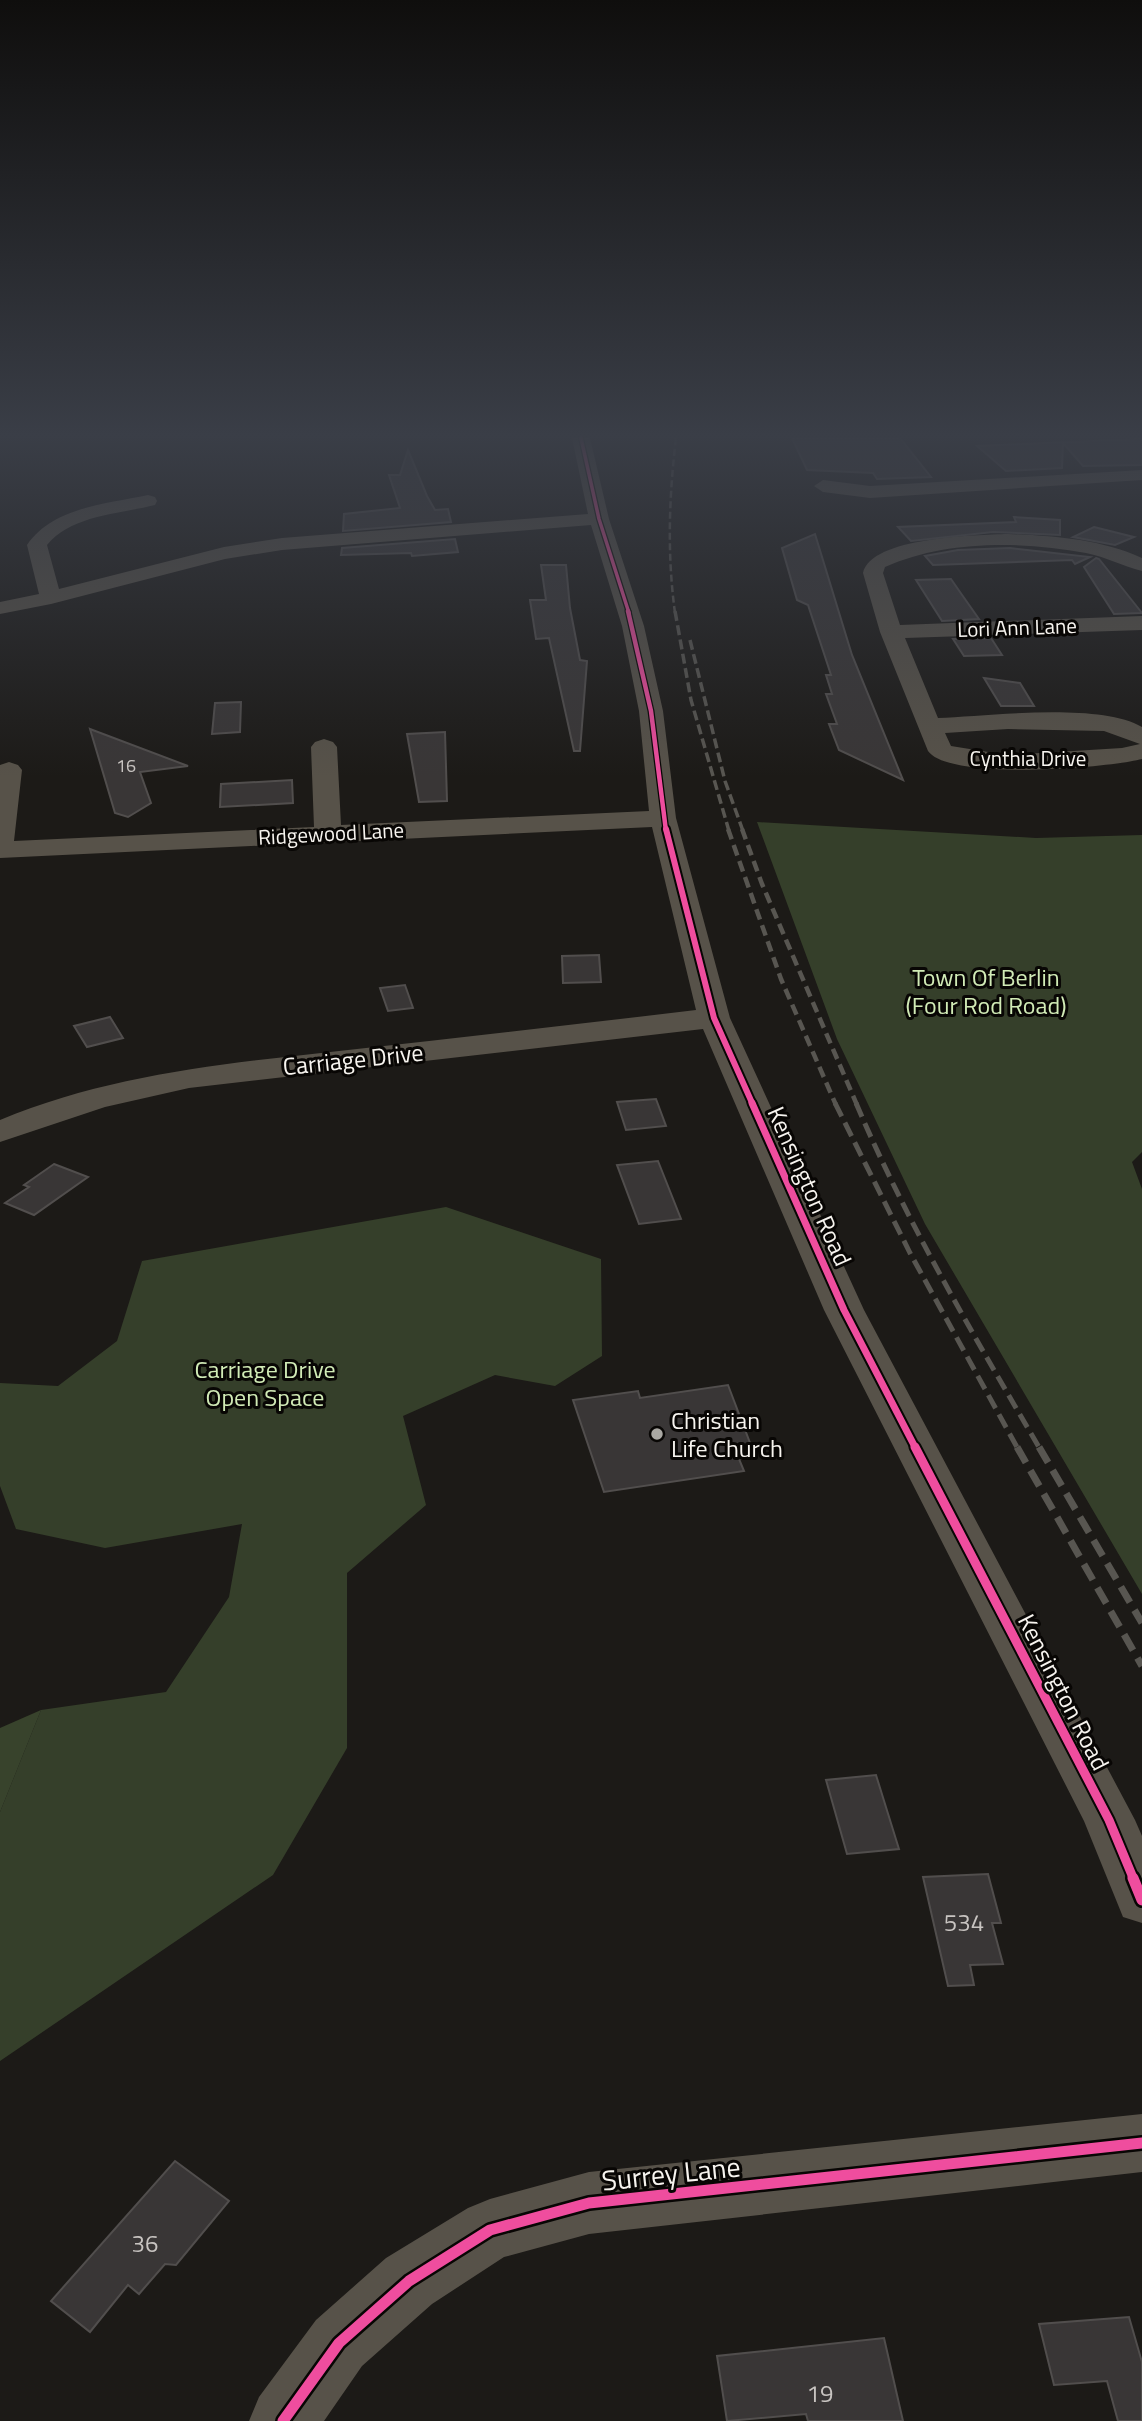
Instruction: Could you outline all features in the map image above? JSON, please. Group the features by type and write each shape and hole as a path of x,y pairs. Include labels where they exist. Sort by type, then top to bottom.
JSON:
{"street":[{"path":"39,551 51,598"},
{"path":"0,608 51,598 237,551"},
{"name":"Kensington Road","path":"609,551 633,626 651,711 663,818 714,1018 844,1310 1109,1820 1142,1900"},
{"name":"Cynthia Drive","path":"902,551 875,564 873,573 891,632 941,751 964,760 991,762 1123,756 1142,751"},
{"name":"Cynthia Drive","path":"1109,551 1142,565"},
{"name":"Lori Ann Lane","path":"891,632 1142,623"},
{"name":"Cynthia Drive","path":"929,726 1088,721 1136,730 1142,737"},
{"path":"324,747 327,832"},
{"path":"0,841 9,770"},
{"name":"Ridgewood Lane","path":"0,850 327,832 663,818"},
{"name":"Carriage Drive","path":"0,1132 39,1115 107,1093 188,1078 714,1018"},
{"name":"Surrey Lane","path":"283,2421 339,2343 410,2281 490,2230 589,2203 1142,2143"}],"green space":[{"name":"Town Of Berlin (Four Rod Road)","path":"757,822 1036,838 1142,835 1142,1152 1132,1162 1142,1189 1142,1594 925,1224 837,1039"},
{"name":"Carriage Drive Open Space","path":"446,1207 601,1259 602,1356 555,1386 495,1375 403,1416 426,1505 347,1573 347,1748 273,1875 0,2061 0,1812 41,1710 166,1692 229,1597 242,1524 105,1548 16,1529 0,1486 0,1383 58,1386 117,1341 142,1261"},
{"path":"41,1710 0,1812 0,1728"}],"building":[{"path":"342,551 458,552 412,556 411,553 341,555"},
{"path":"783,551 820,551 852,655 903,780 839,750 829,724 837,724 826,694 832,694 826,675 831,675 808,605 797,600"},
{"path":"953,551 1036,551 1090,557 1075,564 1072,560 933,565 925,556"},
{"path":"1096,558 1142,613 1114,614 1084,567"},
{"path":"541,565 566,565 570,608 580,660 587,661 580,751 574,751 549,638 536,639 530,600 546,600"},
{"path":"951,579 979,619 942,621 916,580"},
{"path":"991,638 1002,655 964,656 953,639"},
{"path":"984,678 1020,683 1034,706 1001,706"},
{"path":"241,702 240,732 212,734 215,703"},
{"path":"90,729 188,766 140,772 151,803 128,817 115,813"},
{"path":"445,732 447,801 419,802 407,734"},
{"path":"292,780 293,803 220,807 221,784"},
{"path":"599,955 601,982 563,983 562,956"},
{"path":"405,985 413,1008 388,1011 380,988"},
{"path":"110,1017 123,1038 87,1047 74,1026"},
{"path":"656,1099 666,1126 626,1130 617,1102"},
{"path":"658,1161 681,1219 639,1224 617,1165"},
{"path":"54,1164 88,1177 34,1215 5,1203 29,1187 24,1185"},
{"name":"Christian Life Church","path":"728,1385 755,1456 739,1459 744,1471 604,1492 573,1400 638,1391 640,1398"},
{"path":"876,1775 899,1849 847,1854 826,1780"},
{"path":"988,1874 1001,1923 992,1923 1003,1964 970,1965 974,1985 948,1986 923,1877"},
{"path":"175,2161 229,2201 176,2265 165,2264 139,2294 128,2285 90,2332 51,2301"},
{"path":"1129,2317 1142,2362 1142,2421 1118,2421 1107,2381 1054,2385 1039,2324"},
{"path":"884,2338 903,2421 808,2421 806,2414 727,2421 717,2356"}],"railway":[{"path":"671,551 675,613"},
{"path":"675,611 691,700 729,831"},
{"path":"690,640 725,781 743,831"},
{"path":"728,829 781,979 836,1105"},
{"path":"742,829 762,884 857,1105"},
{"path":"856,1103 919,1235 1040,1449"},
{"path":"836,1105 910,1253 1018,1449"},
{"path":"1017,1447 1142,1666"},
{"path":"1039,1447 1142,1623"}],"cycle path":[{"path":"609,551 633,626 651,711 663,818 714,1018 844,1310 1109,1820 1142,1900"},
{"path":"283,2421 339,2343 409,2281 490,2230 589,2203 1142,2143"}],"place":[{"name":"Christian Life Church","path":"657,1434"}]}
